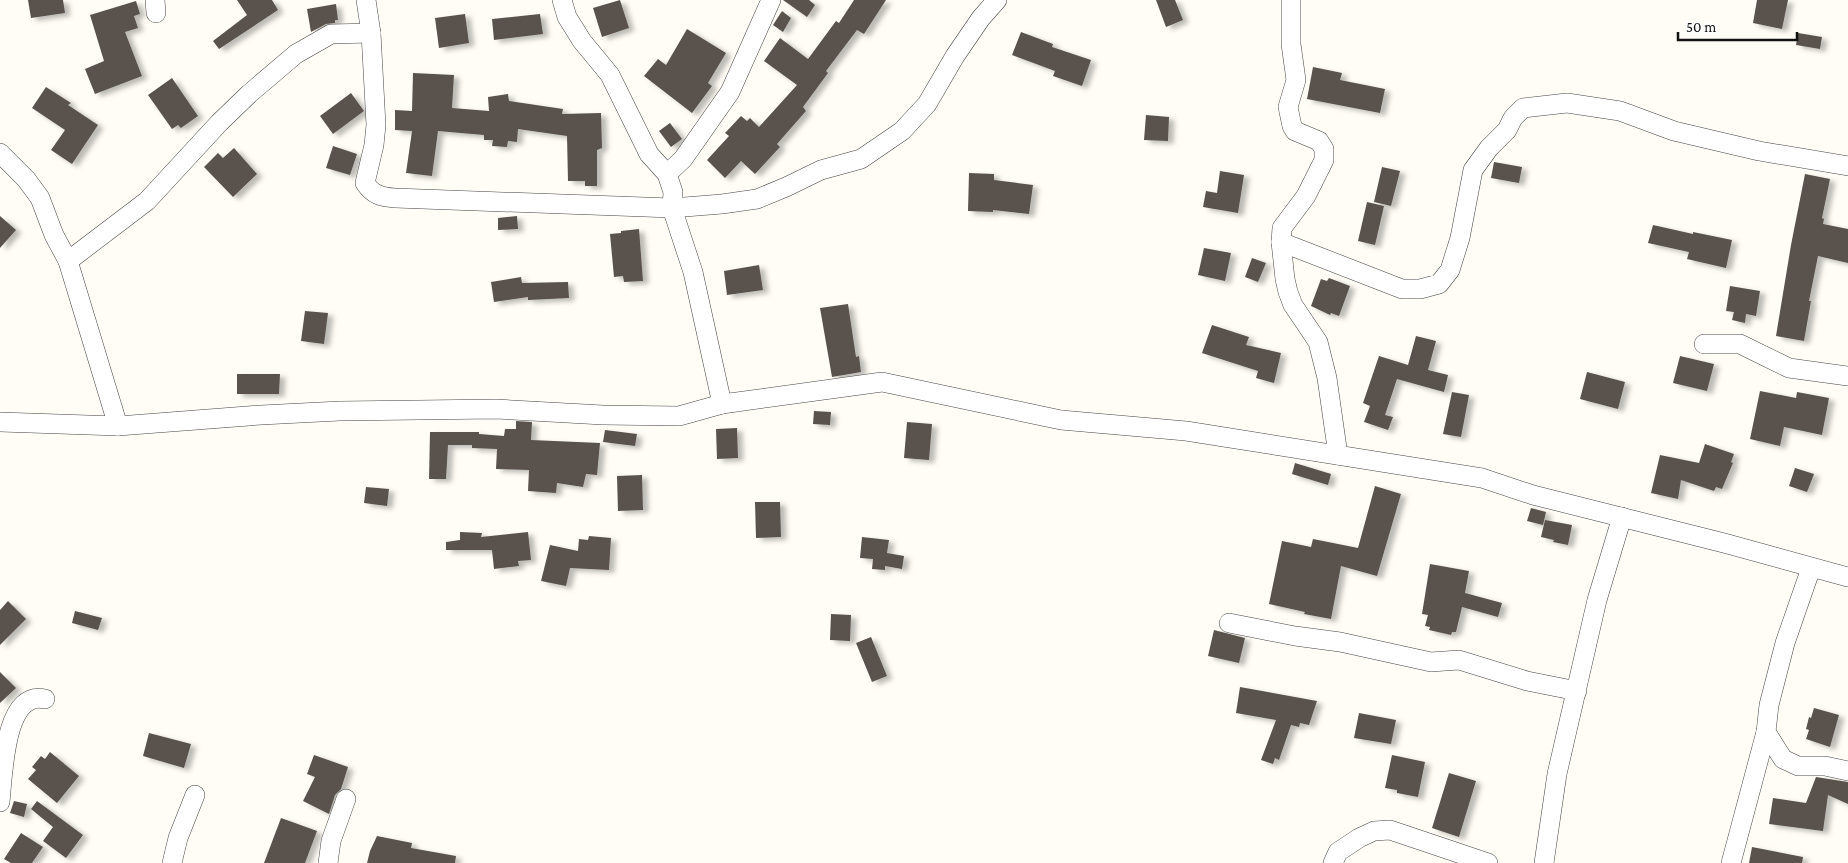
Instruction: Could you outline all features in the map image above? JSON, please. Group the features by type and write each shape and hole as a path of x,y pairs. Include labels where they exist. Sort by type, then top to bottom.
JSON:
{"street":[{"path":"366,0 372,33 376,125 374,145 365,183 371,192 384,197 395,198 672,208 757,199 786,188 820,170 861,159 884,145 902,131 927,104 955,56 981,18 997,0"},
{"path":"562,0 567,17 582,41 610,75 649,154 667,174 673,192 672,208 693,272 722,404"},
{"path":"667,174 683,160 730,92 771,0"},
{"path":"1291,0 1290,38 1296,80 1288,107 1290,119 1295,131 1319,141 1324,150 1324,160 1306,196 1282,228 1281,242 1288,292 1293,304 1318,342 1327,378 1338,455"},
{"path":"68,261 147,201 218,124 249,94 296,54 331,34 372,33"},
{"path":"1281,242 1402,288 1420,289 1438,284 1450,270 1460,238 1473,170 1489,148 1507,130 1513,118 1523,108 1567,103 1620,111 1674,131 1759,151 1848,166"},
{"path":"0,153 26,179 40,198 54,235 68,261 118,426"},
{"path":"1704,344 1740,344 1789,368 1848,376"},
{"path":"0,422 118,426 340,411 496,409 603,415 679,416 722,404 882,382 1061,420 1186,431 1482,478 1532,494 1848,577"},
{"path":"1544,863 1557,774 1597,600 1622,517"},
{"path":"1730,863 1766,732 1769,705 1785,643 1811,568"},
{"path":"1229,623 1295,636 1340,642 1431,662 1459,660 1528,681 1577,691"},
{"path":"0,802 9,730 13,719 29,700 37,697 45,699"},
{"path":"1766,732 1783,759 1798,766 1825,766 1848,771"},
{"path":"172,863 178,838 194,795"},
{"path":"328,863 331,841 346,799"},
{"path":"1333,863 1338,852 1359,838 1374,831 1390,830 1488,863"}],"building":[{"path":"28,0 63,0 65,13 31,18"},
{"path":"237,0 272,0 278,10 219,49 213,41 247,15"},
{"path":"620,0 629,28 602,37 593,8"},
{"path":"783,0 809,0 815,5 807,17"},
{"path":"854,0 886,0 864,34 857,30 826,71 828,73 803,107 806,111 777,144 780,147 755,174 741,161 725,178 707,160 729,136 725,133 741,116 747,121 750,118 759,127 797,85 764,61 780,38 808,59 836,21 839,23"},
{"path":"1156,0 1175,0 1183,20 1166,27"},
{"path":"1757,0 1788,0 1782,29 1753,23"},
{"path":"136,1 140,14 134,16 138,28 125,32 142,76 95,94 85,69 104,61 90,15"},
{"path":"336,4 338,20 335,20 335,23 326,24 311,32 307,9"},
{"path":"782,11 791,18 783,32 773,25"},
{"path":"465,14 469,43 439,48 435,18"},
{"path":"540,14 543,34 494,40 492,19"},
{"path":"687,29 726,53 708,83 712,86 692,113 644,76 658,59 666,65"},
{"path":"1021,32 1053,44 1052,47 1091,60 1082,86 1053,76 1055,71 1012,55"},
{"path":"1798,33 1822,37 1820,49 1796,45"},
{"path":"1313,67 1342,73 1340,80 1385,89 1380,113 1307,99"},
{"path":"413,73 454,75 452,108 489,111 488,97 508,94 509,101 563,109 562,114 601,113 602,148 597,150 597,186 585,186 585,181 568,181 567,136 518,129 517,142 508,141 507,147 492,146 493,140 484,140 484,135 438,131 432,176 406,173 412,131 395,130 395,110 412,111"},
{"path":"172,78 198,116 181,128 178,125 172,129 148,95"},
{"path":"46,87 71,103 68,105 98,125 72,164 51,150 65,130 32,108"},
{"path":"351,93 364,111 333,134 320,116"},
{"path":"1146,115 1169,117 1168,141 1144,140"},
{"path":"670,123 682,139 671,147 659,131"},
{"path":"333,146 357,154 350,175 326,168"},
{"path":"234,148 257,174 233,197 204,167 218,153 223,158"},
{"path":"1494,162 1522,167 1519,183 1491,178"},
{"path":"1382,167 1400,171 1391,206 1374,202"},
{"path":"1220,171 1244,175 1238,213 1203,207 1206,191 1217,193"},
{"path":"969,173 994,174 994,180 1033,185 1029,214 993,210 993,212 968,211"},
{"path":"1805,174 1830,179 1822,218 1824,219 1823,224 1848,229 1848,263 1818,256 1809,301 1811,301 1804,341 1776,336"},
{"path":"1367,202 1384,206 1375,245 1358,241"},
{"path":"0,216 16,230 0,248"},
{"path":"517,216 518,229 498,230 498,218"},
{"path":"1653,225 1732,240 1726,268 1687,259 1689,252 1648,243"},
{"path":"639,229 643,281 624,282 623,276 614,277 610,234"},
{"path":"1204,248 1231,253 1225,281 1198,275"},
{"path":"1252,258 1266,263 1258,282 1245,277"},
{"path":"759,265 763,290 727,295 724,271"},
{"path":"521,277 522,283 568,282 569,298 528,300 528,297 494,302 491,282"},
{"path":"1329,278 1350,286 1339,316 1331,313 1330,315 1311,306 1321,279 1327,281"},
{"path":"1730,286 1760,291 1756,316 1746,314 1745,323 1732,320 1734,312 1726,311"},
{"path":"848,304 856,357 859,356 861,372 832,377 820,308"},
{"path":"305,311 328,313 324,344 301,341"},
{"path":"1212,325 1249,337 1246,345 1281,353 1274,383 1256,378 1258,371 1202,353"},
{"path":"1416,336 1436,341 1428,370 1448,375 1444,392 1397,379 1385,415 1393,417 1388,430 1364,422 1370,406 1363,403 1379,356 1408,365"},
{"path":"1680,356 1714,364 1707,391 1673,383"},
{"path":"1587,372 1625,382 1618,409 1580,399"},
{"path":"237,374 280,374 279,394 237,394"},
{"path":"1760,391 1796,398 1797,392 1829,398 1822,435 1784,427 1780,446 1750,439"},
{"path":"1452,392 1469,395 1461,437 1443,434"},
{"path":"814,411 831,412 830,425 813,424"},
{"path":"516,421 532,422 531,440 600,443 597,475 586,474 583,487 557,483 556,493 528,491 529,470 496,469 497,449 472,448 472,445 448,445 446,479 429,479 430,432 479,432 479,434 504,436 505,429 516,429"},
{"path":"907,422 932,424 929,460 904,458"},
{"path":"737,428 738,458 717,459 716,429"},
{"path":"605,430 637,434 635,446 603,442"},
{"path":"1705,444 1734,454 1731,462 1733,463 1722,489 1716,487 1714,491 1681,480 1678,499 1651,493 1660,455 1699,463"},
{"path":"1295,463 1331,474 1328,485 1292,474"},
{"path":"1795,468 1814,474 1807,492 1789,486"},
{"path":"642,475 643,510 618,511 617,476"},
{"path":"1375,486 1401,494 1377,576 1341,566 1331,619 1269,604 1282,541 1311,547 1313,539 1358,548"},
{"path":"366,487 389,489 387,506 364,503"},
{"path":"755,502 780,502 781,537 756,538"},
{"path":"1531,508 1546,512 1543,525 1527,521"},
{"path":"1545,520 1572,525 1568,545 1541,537"},
{"path":"460,532 482,533 481,537 528,532 531,560 518,561 519,566 494,569 492,550 446,550 446,542 460,540"},
{"path":"589,536 611,538 609,570 570,568 566,586 541,581 550,545 578,551 579,539 588,540"},
{"path":"862,537 889,540 887,553 904,556 902,569 885,566 885,570 872,569 873,559 860,558"},
{"path":"1430,564 1469,571 1465,593 1502,603 1498,617 1462,607 1456,632 1452,632 1451,635 1429,630 1430,627 1425,626 1428,615 1422,614"},
{"path":"8,601 26,619 0,645 0,610"},
{"path":"75,611 102,618 98,630 72,623"},
{"path":"831,614 851,615 850,641 830,640"},
{"path":"1214,630 1245,638 1239,663 1208,656"},
{"path":"871,637 887,676 872,682 856,643"},
{"path":"0,672 16,688 0,703"},
{"path":"1240,687 1317,701 1309,725 1300,723 1299,727 1291,725 1279,760 1275,758 1273,764 1261,760 1276,720 1236,713"},
{"path":"1814,708 1839,715 1830,747 1806,739 1809,730 1806,729 1809,717 1811,718"},
{"path":"1359,713 1396,720 1391,744 1354,738"},
{"path":"149,733 191,744 184,768 143,756"},
{"path":"50,752 79,776 57,803 28,779 36,770 32,767 41,756 45,759"},
{"path":"314,755 348,767 341,789 335,795 329,814 303,801 315,777 307,774"},
{"path":"1392,755 1425,762 1418,797 1397,793 1397,790 1385,788"},
{"path":"1449,773 1476,781 1459,837 1432,828"},
{"path":"1816,777 1848,782 1848,804 1828,795 1823,831 1769,824 1773,798 1806,803"},
{"path":"14,801 27,804 24,817 10,813"},
{"path":"37,801 83,835 66,858 43,841 53,827 31,809"},
{"path":"281,818 317,831 305,863 264,863"},
{"path":"21,833 43,847 32,863 11,863 4,859"},
{"path":"377,836 412,843 411,848 456,856 455,863 367,863"},
{"path":"1752,847 1803,857 1802,863 1749,863"}]}
